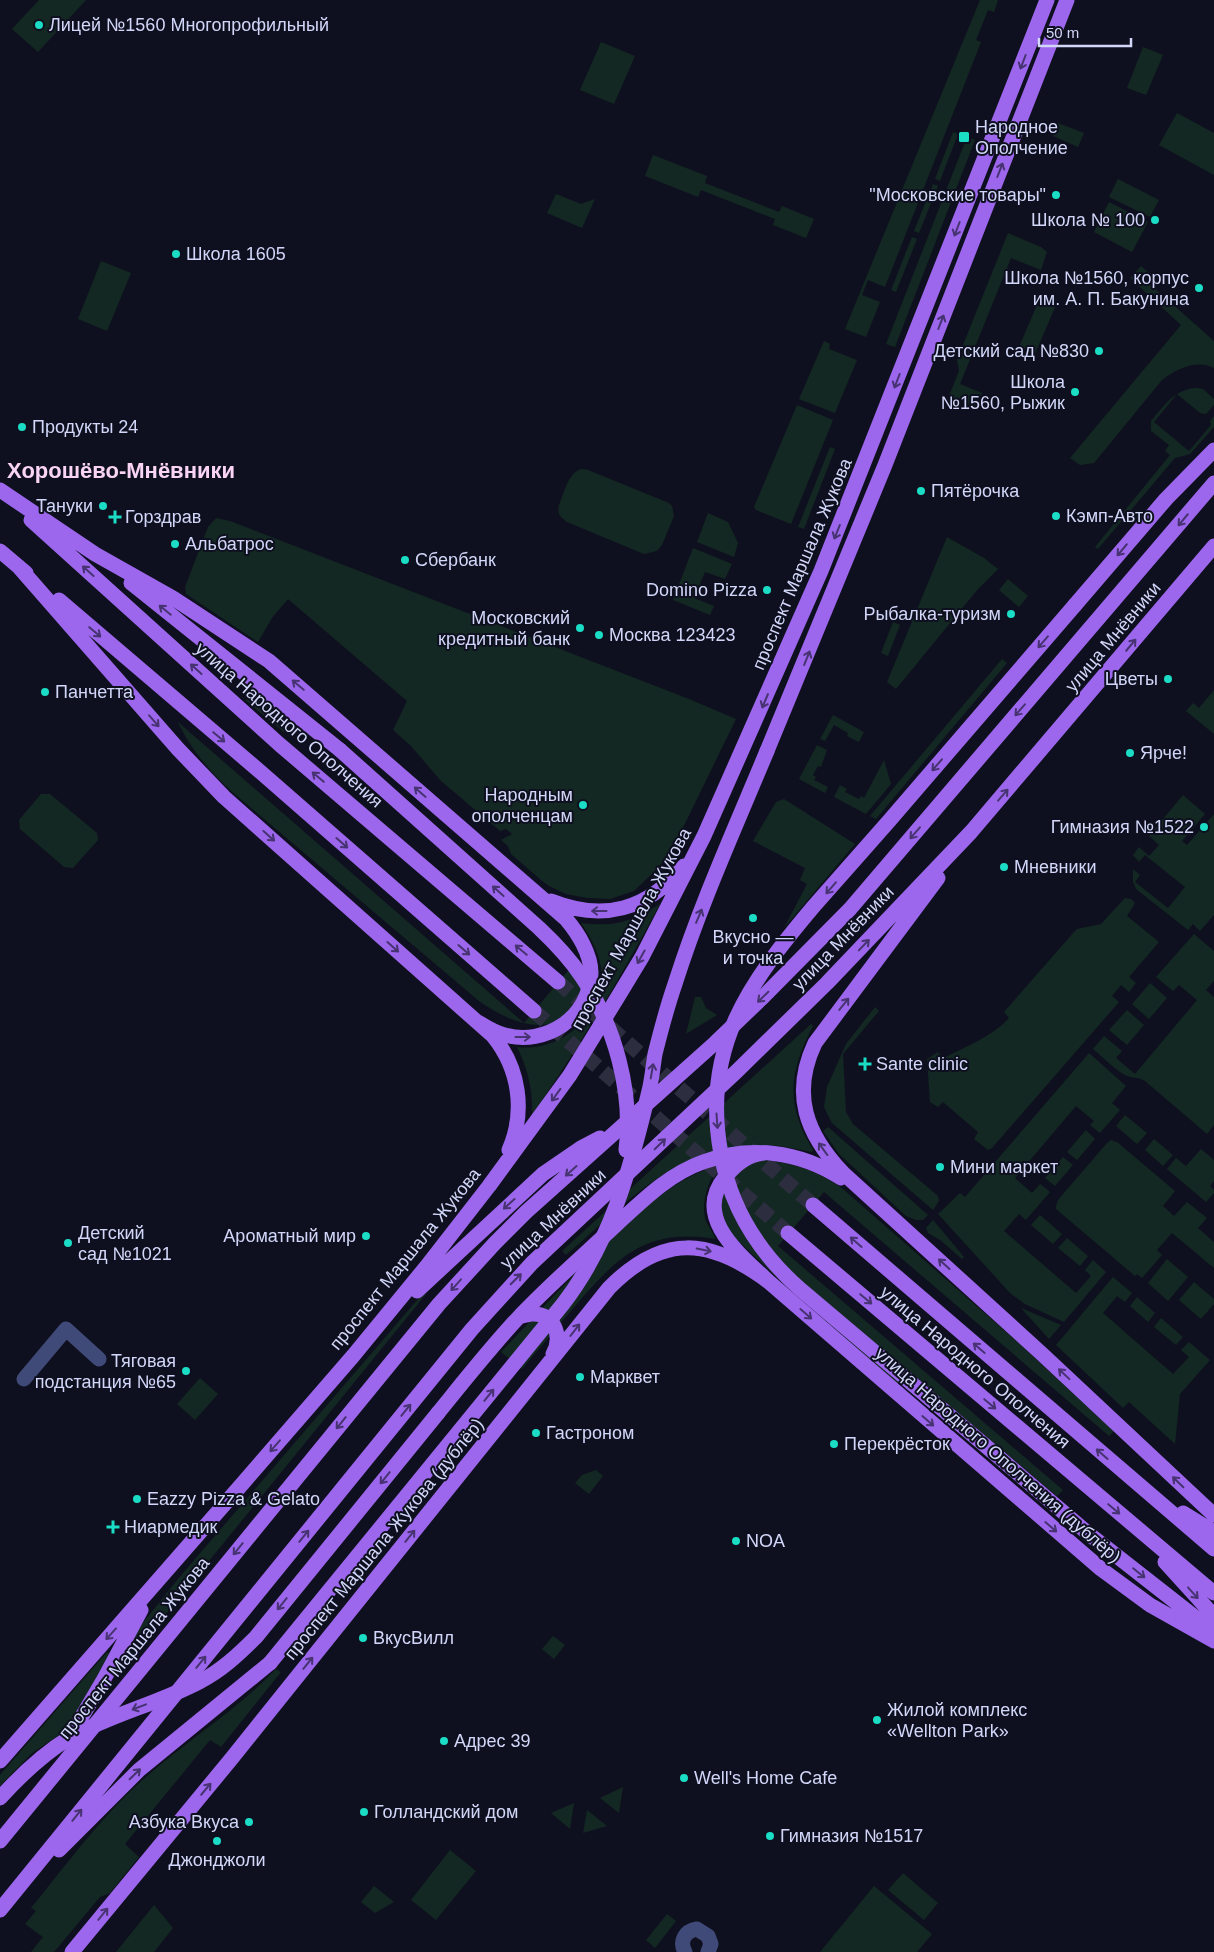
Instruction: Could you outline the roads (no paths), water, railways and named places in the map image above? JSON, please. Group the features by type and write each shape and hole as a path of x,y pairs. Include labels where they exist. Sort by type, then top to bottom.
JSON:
{"main road":[{"name":"проспект Маршала Жукова","path":"0,1760 353,1356 489,1186 570,1075 619,996 642,957 704,836 821,571 1047,0"},
{"path":"0,1910 13,1894 139,1770 270,1663 577,1285 600,1246 622,1186 649,1090 658,1045 684,954 889,456 1068,0"},
{"path":"1214,450 1166,499 804,918 760,974 735,1018 726,1042 719,1068 716,1095 716,1121 724,1172 740,1213 761,1249 779,1271 1090,1535 1214,1632"},
{"name":"улица Мнёвники","path":"621,1127 763,997 850,909 1214,482"},
{"path":"0,491 95,554 173,598 269,661 542,897 570,924 584,948 590,964 591,975 583,1001 568,1023 550,1032 533,1037 506,1036 478,1022"},
{"name":"улица Народного Ополчения","path":"0,491 279,744 558,982"},
{"name":"улица Мнёвники","path":"13,1894 472,1329 511,1284 827,983 971,832 1214,546"},
{"path":"0,551 257,769 534,1011"},
{"path":"95,554 340,750 562,950 582,977 599,1005 606,1021 625,1090 627,1128 622,1186"},
{"path":"18,566 178,749 224,797 478,1022 493,1036 506,1053 516,1081 519,1103 517,1127 514,1140 505,1160 489,1186"},
{"path":"971,832 913,913 824,1028 807,1059 803,1074 804,1107 816,1140 834,1163 1214,1515"},
{"path":"542,897 585,911 611,911 630,907 672,879 704,836"},
{"name":"проспект Маршала Жукова","path":"0,1841 439,1304 526,1212 621,1127"},
{"path":"353,1356 435,1273 543,1174 581,1148 621,1127"},
{"path":"0,1798 37,1760 69,1738 201,1682 239,1654 256,1636 519,1317 631,1210 674,1177 704,1162 743,1154 764,1153 794,1156 816,1164 848,1183 882,1209"},
{"path":"764,1153 748,1157 730,1171 717,1189 714,1200 714,1212 717,1223 724,1235 769,1282"},
{"name":"улица Народного Ополчения","path":"813,1204 1139,1485"},
{"name":"улица Народного Ополчения","path":"788,1233 1138,1530"},
{"name":"проспект Маршала Жукова (дублёр)","path":"72,1952 232,1758 615,1282 633,1267 657,1253 680,1248 706,1250 734,1260 769,1282"},
{"name":"улица Народного Ополчения (дублёр)","path":"769,1282 1101,1569 1150,1605 1214,1641"},
{"path":"519,1317 531,1314 540,1315 555,1326 558,1334 555,1349 545,1368"},
{"path":"1139,1485 1214,1532"},
{"path":"1139,1485 1214,1549"},
{"path":"1138,1530 1214,1593"},
{"path":"1138,1530 1214,1616"},
{"path":"22,1815 104,1679 133,1623 167,1571"}],"street":[{"path":"24,1379 66,1329 99,1359"},
{"path":"685,1952 682,1944 685,1935 697,1929 708,1936 711,1944 708,1952"}],"tunnel":[{"path":"558,982 813,1205"},
{"path":"534,1011 788,1233"}],"place":[{"name":"Лицей №1560 Многопрофильный","path":"39,25"},
{"name":"Народное Ополчение","path":"964,137"},
{"name":"\"Московские товары\"","path":"1056,195"},
{"name":"Школа № 100","path":"1155,220"},
{"name":"Школа 1605","path":"176,254"},
{"name":"Школа №1560, корпус им. А. П. Бакунина","path":"1199,288"},
{"name":"Детский сад №830","path":"1099,351"},
{"name":"Школа №1560, Рыжик","path":"1075,392"},
{"name":"Продукты 24","path":"22,427"},
{"name":"Пятёрочка","path":"921,491"},
{"name":"Тануки","path":"103,506"},
{"name":"Кэмп-Авто","path":"1056,516"},
{"name":"Горздрав","path":"115,517"},
{"name":"Альбатрос","path":"175,544"},
{"name":"Сбербанк","path":"405,560"},
{"name":"Domino Pizza","path":"767,590"},
{"name":"Рыбалка-туризм","path":"1011,614"},
{"name":"Московский кредитный банк","path":"580,628"},
{"name":"Москва 123423","path":"599,635"},
{"name":"Цветы","path":"1168,679"},
{"name":"Панчетта","path":"45,692"},
{"name":"Ярче!","path":"1130,753"},
{"name":"Народным ополченцам","path":"583,805"},
{"name":"Гимназия №1522","path":"1204,827"},
{"name":"Мневники","path":"1004,867"},
{"name":"Вкусно — и точка","path":"753,918"},
{"name":"Sante clinic","path":"865,1064"},
{"name":"Мини маркет","path":"940,1167"},
{"name":"Ароматный мир","path":"366,1236"},
{"name":"Детский сад №1021","path":"68,1243"},
{"name":"Тяговая подстанция №65","path":"186,1371"},
{"name":"Марквет","path":"580,1377"},
{"name":"Гастроном","path":"536,1433"},
{"name":"Перекрёсток","path":"834,1444"},
{"name":"Eazzy Pizza & Gelato","path":"137,1499"},
{"name":"Ниармедик","path":"113,1527"},
{"name":"NOA","path":"736,1541"},
{"name":"ВкусВилл","path":"363,1638"},
{"name":"Жилой комплекс «Wellton Park»","path":"877,1720"},
{"name":"Адрес 39","path":"444,1741"},
{"name":"Well's Home Cafe","path":"684,1778"},
{"name":"Голландский дом","path":"364,1812"},
{"name":"Азбука Вкуса","path":"249,1822"},
{"name":"Гимназия №1517","path":"770,1836"},
{"name":"Джонджоли","path":"217,1841"}],"district":[{"name":"Хорошёво-Мнёвники","path":"121,470"}]}
